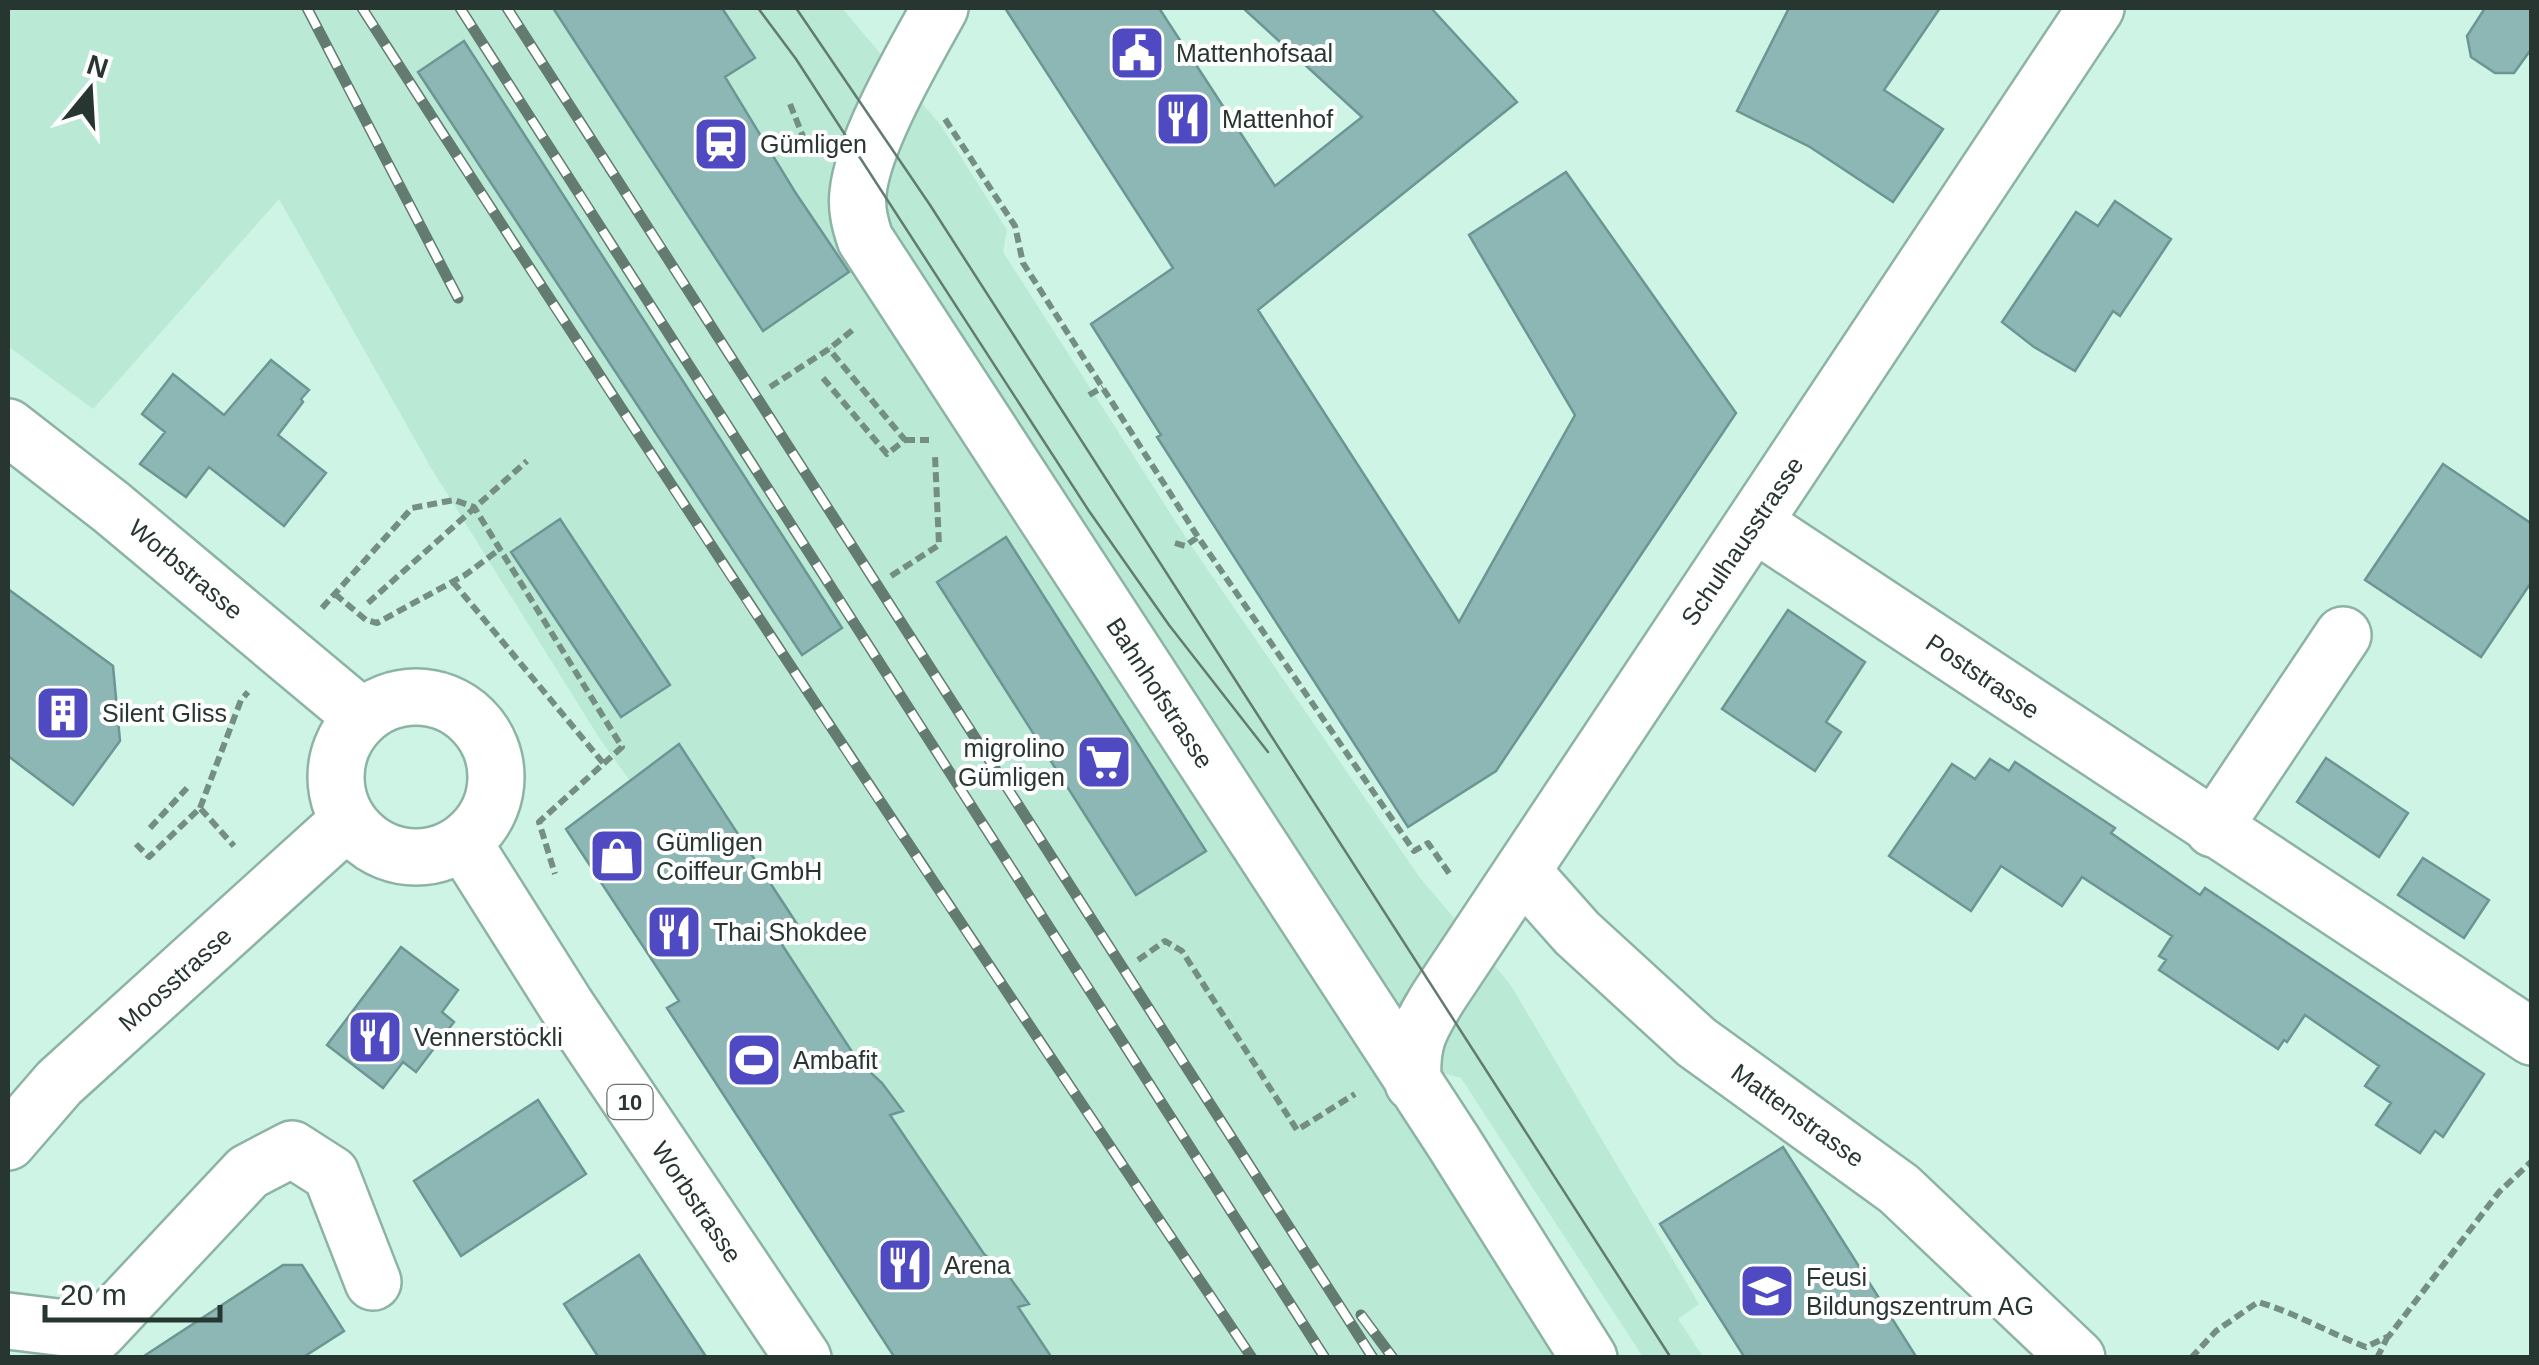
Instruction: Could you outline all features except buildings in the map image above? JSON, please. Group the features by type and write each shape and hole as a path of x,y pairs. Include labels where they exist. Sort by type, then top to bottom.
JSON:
{"street":[{"name":"Bahnhofstrasse","path":"940,8 879,129 858,192 858,218 865,239 1588,1358"},
{"name":"Schulhausstrasse","path":"1412,1082 1416,1034 2096,8"},
{"name":"Worbstrasse","path":"8,427 125,518 361,716"},
{"name":"Poststrasse","path":"1754,523 2532,1038"},
{"path":"2213,829 2343,635"},
{"path":"408,696 435,698 459,708 478,726 491,749 496,775 494,800 482,824 463,842 436,855 407,857 380,849 348,822 338,798 336,760 345,737 361,716 383,702 408,696"},
{"name":"Moosstrasse","path":"8,1142 60,1083 348,822"},
{"name":"Worbstrasse","path":"463,842 566,1005 803,1358"},
{"name":"Mattenstrasse","path":"1522,872 1577,933 1696,1042 1900,1189 2077,1358"},
{"path":"8,1321 98,1332 248,1172 292,1149 331,1174 372,1282"}],"path":[{"path":"909,65 1014,226 1023,263 1198,537 1414,851 1428,843 1487,925"},
{"path":"770,386 829,349 905,440"},
{"path":"824,378 887,454 905,440 934,440 940,545 891,576"},
{"path":"1090,395 1103,387"},
{"path":"368,602 527,460"},
{"path":"348,579 412,508 454,500 474,507 622,747 539,822 560,890"},
{"path":"1175,543 1186,546 1198,537"},
{"path":"335,594 366,620 377,623 452,582 500,549"},
{"path":"452,582 604,764"},
{"path":"136,844 149,856 200,808 241,700 284,652"},
{"path":"150,828 187,788"},
{"path":"200,808 245,858"},
{"path":"1138,960 1165,941 1182,951 1297,1130 1370,1085 1412,1082"},
{"path":"2377,1358 2388,1336 2499,1192 2532,1161"},
{"path":"2190,1358 2216,1330 2258,1302 2366,1346 2388,1336"}],"shaded area":[{"path":"8,8 842,8 942,127 1007,230 1003,252 1190,544 1420,878 1510,984 1699,1304 1678,1319 1703,1357 1643,1357 1461,1078 1375,1054 1573,1357 1041,1357 600,739 431,468 279,199 93,409 8,346"}],"tram line":[{"path":"758,8 796,59 1089,511 1169,625 1268,752"},
{"path":"796,8 930,205 1671,1358"}],"railway":[{"path":"307,8 458,298"},
{"path":"362,8 803,685 1252,1358"},
{"path":"460,8 1325,1358"},
{"path":"507,8 1373,1358"},
{"path":"1361,1315 1393,1358"}],"place":[{"name":"Mattenhofsaal","path":"1137,53"},
{"name":"Mattenhof","path":"1183,119"},
{"name":"Gümligen","path":"721,144"},
{"name":"Silent Gliss","path":"63,713"},
{"name":"migrolino Gümligen","path":"1104,762"},
{"name":"Gümligen Coiffeur GmbH","path":"617,856"},
{"name":"Thai Shokdee","path":"674,932"},
{"name":"Vennerstöckli","path":"375,1037"},
{"name":"Ambafit","path":"754,1060"},
{"name":"Arena","path":"905,1265"},
{"name":"Feusi Bildungszentrum AG","path":"1767,1291"}]}
